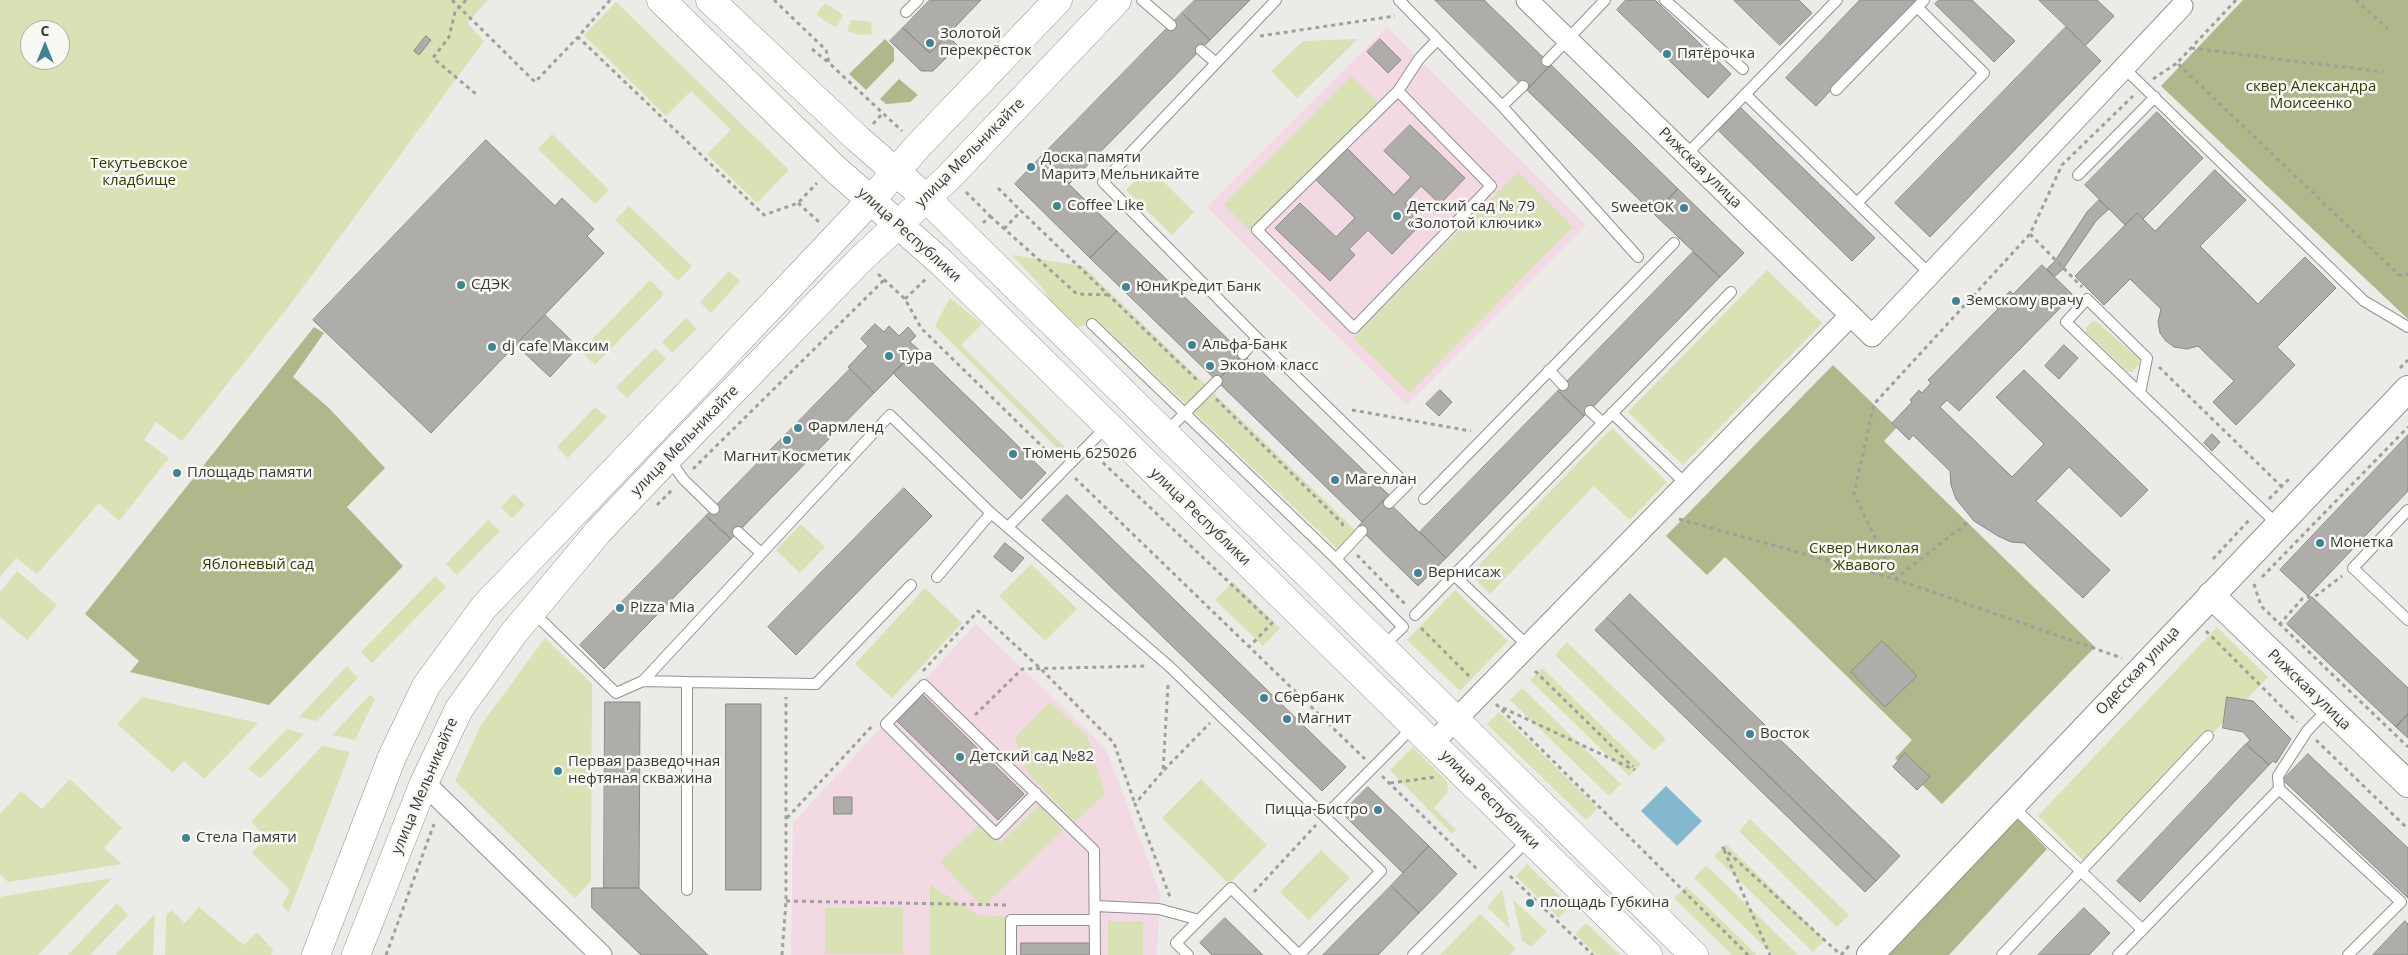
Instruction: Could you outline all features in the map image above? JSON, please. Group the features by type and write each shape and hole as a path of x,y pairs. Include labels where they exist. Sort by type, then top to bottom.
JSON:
{"main road":[{"name":"улица Республики","path":"661,0 832,167 942,263 1648,955"},
{"path":"710,0 895,172 926,198 1694,955"},
{"name":"улица Мельникайте","path":"316,955 392,757 426,686 484,607 872,200 895,172 1058,0"},
{"name":"улица Мельникайте","path":"356,955 430,789 459,709 513,634 598,532 676,468 898,224 949,177 1118,0"}],"street":[{"name":"Рижская улица","path":"1527,0 1872,336 1930,274"},
{"path":"1930,274 2182,6"},
{"path":"1424,734 1455,720 1851,315"},
{"name":"Одесская улица","path":"1870,955 2190,616 2219,603 2278,525 2408,389"},
{"name":"Рижская улица","path":"2219,603 2408,784"},
{"path":"430,789 601,955"}],"lane":[{"path":"906,12 918,0"},
{"path":"1142,0 1170,25"},
{"path":"1276,0 1103,182 1257,338 1407,484 1389,503"},
{"path":"1399,0 1502,106 1638,257"},
{"path":"1547,62 1605,0"},
{"path":"1665,0 1743,69"},
{"path":"1686,155 1837,0"},
{"path":"1836,90 1920,4 1984,73 1857,203"},
{"path":"1398,92 1491,186 1354,328 1258,230 1398,92 1419,59 1437,40"},
{"path":"1200,50 1215,62"},
{"path":"2124,68 2364,301 2408,327"},
{"path":"1502,106 1523,86"},
{"path":"1745,94 1930,274"},
{"path":"2078,175 2154,97"},
{"path":"1424,499 1674,243"},
{"path":"1415,615 1731,292"},
{"path":"2140,393 2147,358 2087,299 2066,322 2140,393 2278,525"},
{"path":"1092,324 1336,559 1403,627 1381,647"},
{"path":"1243,354 1257,338"},
{"path":"1549,370 1563,385"},
{"path":"1165,433 1217,381"},
{"path":"1590,411 1602,423"},
{"path":"1612,413 1686,484"},
{"path":"533,612 616,693 643,681 890,415 992,513 1169,666 1381,871 1299,955 1231,888 1176,944 1188,955"},
{"path":"1009,526 1107,426"},
{"path":"676,468 714,508"},
{"path":"2408,510 2353,568 2408,620"},
{"path":"937,577 992,513"},
{"path":"1336,559 1362,531"},
{"path":"738,532 761,554"},
{"path":"1454,575 1528,646"},
{"path":"643,681 816,684 911,585"},
{"path":"687,682 687,890"},
{"path":"1036,793 996,834 886,724 924,685 1036,793 1094,850 1095,955"},
{"path":"2329,708 2307,731 2278,776 2279,789 2401,902 2348,955"},
{"path":"1325,816 1372,767 1424,734"},
{"path":"2002,955 2208,736"},
{"path":"2118,955 2279,789"},
{"path":"2012,805 2143,930"},
{"path":"1413,955 1529,839"},
{"path":"1095,906 1172,911 1199,920"},
{"path":"1011,955 1011,920 1095,920"}],"path":[{"path":"452,0 535,82 610,0"},
{"path":"466,0 455,12 449,36 433,58 476,94"},
{"path":"774,0 826,50 829,63"},
{"path":"1895,579 1854,494 1874,404 2030,234 2062,165 2143,86 2177,63 2236,0"},
{"path":"2356,0 2388,29"},
{"path":"1238,39 1413,14"},
{"path":"578,36 764,215 798,203"},
{"path":"2191,48 2383,72"},
{"path":"812,49 883,113"},
{"path":"2177,63 2399,274 2408,274"},
{"path":"998,188 1110,294 1342,523 1348,546 1415,615 1422,630 1484,691"},
{"path":"1004,229 1021,211"},
{"path":"990,216 1077,294 1110,294"},
{"path":"655,508 676,468 884,280"},
{"path":"906,299 921,328 1488,880 1508,874 1593,955"},
{"path":"1326,406 1488,434"},
{"path":"2219,603 2254,584 2408,427"},
{"path":"1087,448 1272,623 1249,647"},
{"path":"1675,518 1895,579 2122,658"},
{"path":"1895,579 1967,523"},
{"path":"2279,625 2302,599 2317,595 2353,568"},
{"path":"2254,584 2262,606 2279,625 2408,747"},
{"path":"2190,616 2408,828"},
{"path":"965,725 1022,669 1169,666 1163,771"},
{"path":"1535,671 1635,770 1500,707 1748,955"},
{"path":"782,955 786,901 786,684"},
{"path":"1172,911 1168,891 1135,804 1163,771 1218,715"},
{"path":"1389,784 1436,778 1443,784"},
{"path":"386,955 436,819 430,789"},
{"path":"1245,902 1325,816"},
{"path":"1770,955 1722,847 1841,955"},
{"path":"786,901 1011,906 1011,920"}],"shaded area":[{"name":"Детский сад № 79 «Золотой ключик»","path":"1387,27 1586,225 1407,405 1207,207"},
{"path":"976,624 1106,749 1160,893 1157,955 791,955 793,823"}],"green space":[{"name":"Текутьевское кладбище","path":"0,0 488,0 467,23 484,41 289,306 182,441 156,422 144,440 169,458 119,521 99,503 37,574 16,558 0,577"},
{"name":"сквер Александра Моисеенко","path":"2243,0 2408,0 2408,319 2161,86"},
{"path":"616,2 789,170 757,203 707,154 731,130 691,91 666,116 584,35"},
{"path":"825,3 843,15 837,27 826,22 816,14"},
{"path":"851,20 871,22 872,34 859,35 847,31"},
{"path":"885,39 894,48 894,61 866,90 849,74"},
{"path":"1358,39 1297,98 1271,71 1303,41"},
{"path":"1351,76 1378,102 1250,231 1224,205"},
{"path":"899,79 918,95 910,102 886,104 880,99"},
{"path":"552,134 609,190 595,204 538,149"},
{"path":"1149,167 1194,212 1172,235 1126,190"},
{"path":"1518,172 1573,227 1409,393 1353,338"},
{"path":"629,206 692,266 678,281 615,220"},
{"path":"1012,255 1083,266 1356,531 1339,550 1097,320 1075,329 1056,310 1041,286"},
{"path":"1767,270 1822,323 1683,465 1628,412"},
{"path":"729,271 740,281 711,313 700,302"},
{"path":"650,280 664,294 595,365 581,351"},
{"path":"950,298 982,324 961,345 1072,454 1068,459 935,326"},
{"path":"686,318 697,329 672,353 662,342"},
{"path":"2093,321 2096,321 2139,359 2139,364 2132,372 2127,371 2086,332 2086,328"},
{"name":"Яблоневый сад","path":"314,327 324,333 293,377 329,408 385,468 347,507 403,566 269,705 130,672 139,661 85,614"},
{"path":"655,348 666,359 627,398 616,387"},
{"name":"Сквер Николая Жвавого","path":"1833,365 1897,427 1884,441 2095,647 1942,804 1895,758 1912,740 1725,557 1707,575 1666,536"},
{"path":"595,407 607,417 568,458 557,447"},
{"path":"1612,428 1667,482 1630,520 1594,486 1490,594 1470,574"},
{"path":"514,494 525,505 512,518 501,507"},
{"path":"488,520 500,531 457,575 446,564"},
{"path":"801,524 825,547 800,573 776,550"},
{"path":"1031,564 1077,609 1045,641 999,596"},
{"path":"17,571 57,605 27,640 0,617 0,592"},
{"path":"435,576 446,587 372,663 361,652"},
{"path":"1233,582 1280,628 1263,646 1215,600"},
{"path":"925,588 962,623 892,698 855,664"},
{"path":"1455,590 1508,641 1460,691 1407,640"},
{"path":"2217,627 2268,677 2086,863 2038,816"},
{"path":"545,638 592,684 591,881 575,898 455,781 481,725"},
{"path":"1567,642 1666,739 1654,751 1555,655"},
{"path":"347,666 358,678 317,721 299,717"},
{"path":"1542,668 1641,764 1629,776 1530,680"},
{"path":"1522,688 1621,784 1609,796 1510,700"},
{"path":"370,695 375,699 355,740 332,735"},
{"path":"142,697 258,723 204,779 184,761 173,773 117,724"},
{"path":"1050,702 1087,736 1105,793 1075,822 1027,772 1015,738"},
{"path":"1499,712 1598,808 1586,820 1487,724"},
{"path":"287,729 304,734 261,778 248,769"},
{"path":"322,746 350,752 289,912 282,906 290,890 252,853 267,837 251,822"},
{"path":"1413,747 1447,781 1448,792 1434,808 1456,830 1452,834 1390,770"},
{"path":"70,779 122,828 104,848 122,864 8,882 0,874 0,814 21,791 42,809"},
{"path":"1201,779 1267,845 1229,884 1162,818"},
{"path":"1039,805 1063,830 983,907 940,862 981,823 1000,843"},
{"path":"2014,815 2047,849 1949,955 1884,955"},
{"path":"1750,819 1849,915 1837,927 1739,831"},
{"path":"1726,844 1825,940 1813,952 1714,856"},
{"path":"1321,850 1350,878 1309,920 1280,892"},
{"path":"1527,864 1570,906 1559,918 1516,876"},
{"path":"1706,865 1798,955 1774,955 1694,878"},
{"path":"112,878 38,955 0,955 0,897"},
{"path":"930,885 978,915 1006,916 1006,955 930,955"},
{"path":"1686,886 1757,955 1732,955 1674,898"},
{"path":"1502,890 1510,929 1487,907"},
{"path":"1513,900 1547,931 1531,947 1522,940"},
{"path":"117,903 128,915 90,955 68,955"},
{"path":"199,907 244,945 257,932 273,950 271,955 165,955 166,916 171,910 185,923"},
{"path":"903,907 903,954 825,954 825,908"},
{"path":"155,914 153,955 115,955"},
{"path":"1480,914 1516,949 1509,955 1440,955"},
{"path":"1108,921 1143,921 1143,955 1108,955"},
{"path":"1586,923 1620,955 1597,955 1575,934"}],"water":[{"path":"1666,786 1702,821 1677,846 1641,811"}],"building":[{"path":"930,0 981,0 930,53 903,28"},
{"path":"1195,0 1250,0 1210,40 1182,13"},
{"path":"1435,0 1484,0 1551,65 1527,90"},
{"path":"1626,0 1655,0 1731,74 1708,98 1617,10"},
{"path":"1734,0 1799,0 1812,13 1780,45"},
{"path":"1860,0 1916,0 1816,106 1786,78"},
{"path":"1939,0 1972,0 2015,41 1994,62 1935,4"},
{"path":"2039,0 2097,0 2114,16 2086,45"},
{"path":"1182,13 1210,40 1069,184 1041,157"},
{"path":"2066,27 2101,61 1930,237 1895,203"},
{"path":"903,28 930,53 947,35 958,46 933,71 921,71 890,41"},
{"path":"426,36 431,40 419,55 414,51"},
{"path":"1380,39 1401,60 1388,73 1367,52"},
{"path":"1551,65 1678,189 1654,214 1527,90"},
{"path":"1741,108 1875,238 1852,261 1719,131"},
{"path":"2157,112 2203,158 2143,219 2137,213 2125,225 2085,185"},
{"path":"1410,125 1465,178 1440,204 1421,186 1405,203 1424,221 1392,254 1368,230 1349,249 1355,255 1330,281 1275,228 1300,203 1336,237 1355,218 1315,179 1346,147 1394,195 1411,177 1384,151"},
{"path":"486,140 555,206 562,198 594,229 587,236 604,253 431,433 313,320"},
{"path":"1041,157 1117,231 1090,258 1015,184"},
{"path":"2215,170 2246,200 2200,246 2258,304 2305,257 2336,288 2277,347 2295,365 2236,425 2213,402 2234,381 2198,346 2187,349 2174,347 2166,341 2160,333 2158,322 2161,309 2130,279 2104,305 2075,276 2137,213 2155,231"},
{"path":"1678,189 1744,253 1720,277 1654,214"},
{"path":"2099,200 2109,209 2096,221 2063,269 2054,277 2047,269 2055,261 2087,212"},
{"path":"1117,231 1243,354 1217,381 1090,258"},
{"path":"1693,252 1720,277 1584,416 1558,391"},
{"path":"2042,265 2073,295 1959,411 1947,400 1940,407 2012,477 2044,444 1996,397 2024,370 2148,490 2121,517 2069,467 2036,501 2110,570 2083,598 2024,543 2011,542 1974,521 1956,499 1951,485 1950,471 1913,435 1909,440 1892,423 1912,402 1910,400 1919,390 1922,393 1931,383 1928,380 1998,309 1995,306 2010,291 2013,294"},
{"path":"545,315 578,347 550,377 516,345"},
{"path":"875,324 884,332 889,326 899,336 908,327 916,336 910,342 918,349 874,393 848,367 868,346 861,339"},
{"path":"2064,345 2078,358 2059,379 2045,366"},
{"path":"918,349 1046,473 1021,499 893,373"},
{"path":"1243,354 1389,495 1362,522 1217,381"},
{"path":"850,369 874,393 731,539 706,516"},
{"path":"1440,390 1452,402 1439,416 1426,404"},
{"path":"1558,391 1584,416 1446,558 1420,532"},
{"path":"2212,434 2220,442 2212,451 2204,443"},
{"path":"2408,435 2408,491 2308,596 2280,570"},
{"path":"904,488 932,516 796,655 768,627"},
{"path":"1067,495 1346,767 1322,791 1042,520"},
{"path":"1385,499 1446,558 1418,586 1358,527"},
{"path":"706,516 731,539 604,669 580,645"},
{"path":"1005,543 1024,558 1012,572 994,557"},
{"path":"1630,594 1900,856 1876,881 1607,618"},
{"path":"2312,597 2408,688 2408,714 2396,727 2287,624"},
{"path":"1607,618 1876,881 1865,892 1595,630"},
{"path":"1882,641 1917,676 1885,707 1851,672"},
{"name":"Детский сад №82","path":"922,694 1024,794 998,820 896,720"},
{"path":"2227,697 2253,701 2291,739 2276,763 2273,761 2269,765 2246,744 2250,740 2243,732 2223,728"},
{"path":"605,702 640,702 639,888 604,888"},
{"path":"726,704 761,704 761,890 726,890"},
{"path":"2408,714 2408,738 2396,727"},
{"path":"2246,744 2269,765 2140,902 2117,881"},
{"path":"1905,753 1930,777 1917,790 1893,767"},
{"path":"2308,754 2408,848 2408,898 2283,780"},
{"path":"1368,787 1429,846 1403,873 1342,813"},
{"path":"834,797 852,797 852,814 834,814"},
{"path":"1429,846 1457,874 1419,913 1391,886"},
{"path":"1391,886 1419,913 1378,955 1323,955"},
{"path":"592,888 639,888 708,955 641,955 592,908"},
{"path":"2084,908 2110,933 2089,955 2038,955"},
{"path":"1225,918 1263,955 1212,955 1200,943"},
{"path":"2405,921 2408,924 2408,955 2373,955"},
{"path":"1021,943 1090,943 1090,955 1021,955"}],"place":[{"name":"Золотой перекрёсток","path":"930,43"},
{"name":"Пятёрочка","path":"1667,54"},
{"name":"Доска памяти Маритэ Мельникайте","path":"1031,167"},
{"name":"Coffee Like","path":"1057,206"},
{"name":"SweetOK","path":"1684,208"},
{"name":"Детский сад № 79 «Золотой ключик»","path":"1397,216"},
{"name":"СДЭК","path":"461,285"},
{"name":"ЮниКредит Банк","path":"1126,287"},
{"name":"Земскому врачу","path":"1956,301"},
{"name":"Альфа-Банк","path":"1192,345"},
{"name":"dj cafe Максим","path":"492,347"},
{"name":"Тура","path":"889,356"},
{"name":"Эконом класс","path":"1210,366"},
{"name":"Фармленд","path":"798,428"},
{"name":"Магнит Косметик","path":"787,440"},
{"name":"Тюмень 625026","path":"1013,454"},
{"name":"Площадь памяти","path":"177,473"},
{"name":"Магеллан","path":"1335,480"},
{"name":"Монетка","path":"2320,543"},
{"name":"Вернисаж","path":"1418,573"},
{"name":"Pizza Mia","path":"620,608"},
{"name":"Сбербанк","path":"1264,698"},
{"name":"Магнит","path":"1287,719"},
{"name":"Восток","path":"1750,734"},
{"name":"Детский сад №82","path":"960,757"},
{"name":"Первая разведочная нефтяная скважина","path":"558,771"},
{"name":"Пицца-Бистро","path":"1378,810"},
{"name":"Стела Памяти","path":"186,838"},
{"name":"площадь Губкина","path":"1530,903"}]}
